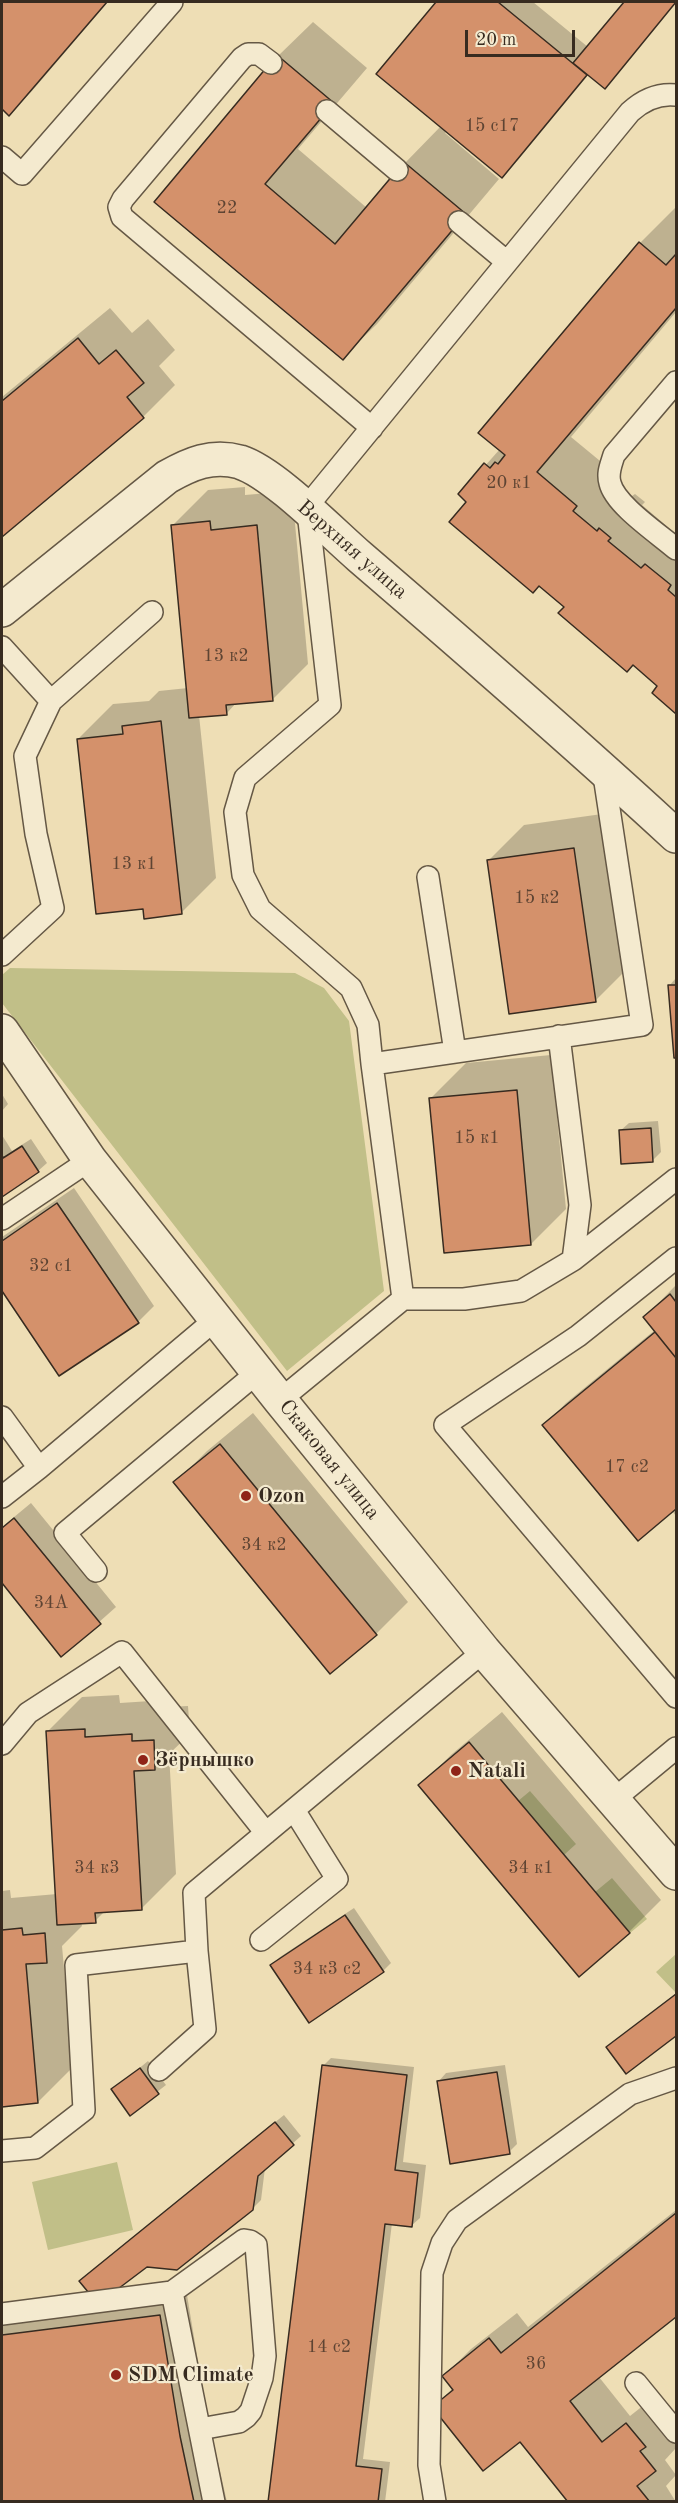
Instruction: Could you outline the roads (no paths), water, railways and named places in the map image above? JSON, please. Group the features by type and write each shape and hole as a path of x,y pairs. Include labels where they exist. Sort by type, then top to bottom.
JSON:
{"street":[{"name":"Верхняя улица","path":"2,610 143,495 193,462 218,459 240,462 266,476 307,510 603,769 676,836"},
{"name":"Скаковая улица","path":"2,1031 90,1160 280,1400 484,1651 676,1873"}],"lane":[{"path":"2,157 22,174 172,2"},
{"path":"271,63 259,54 248,54 242,58 123,199 119,211 122,217 372,428"},
{"path":"403,1299 368,1025 351,988 260,909 243,876 235,812 245,778 330,705 307,510 630,112 641,102 653,97 676,95"},
{"path":"327,111 397,170"},
{"path":"459,222 507,262"},
{"path":"676,381 615,455 609,468 609,481 612,491 623,504 676,549"},
{"path":"2,955 53,908 36,834 25,756 51,701 152,612"},
{"path":"2,647 51,701"},
{"path":"372,1064 642,1025 603,769"},
{"path":"428,877 455,1052"},
{"path":"559,1036 580,1205 573,1260"},
{"path":"2,1219 90,1160"},
{"path":"280,1400 403,1299 464,1299 521,1291 573,1260 676,1179"},
{"path":"676,1258 578,1336 446,1425 676,1697"},
{"path":"2,1497 216,1319"},
{"path":"96,1570 65,1533 258,1372"},
{"path":"2,1417 39,1468"},
{"path":"159,2070 205,2029 194,1893 484,1651"},
{"path":"2,1744 28,1713 122,1652 266,1833"},
{"path":"612,1801 676,1748"},
{"path":"261,1940 337,1879 294,1810"},
{"path":"2,2151 35,2148 84,2109 76,1965 197,1951"},
{"path":"435,2502 429,2465 432,2273 442,2243 457,2220 630,2094 676,2078"},
{"path":"2,2314 172,2292 244,2240 250,2241 256,2245 265,2367 251,2411 246,2417 239,2421 200,2429"},
{"path":"172,2292 214,2502"},
{"path":"636,2383 676,2432"}],"place":[{"name":"Ozon","path":"246,1496"},
{"name":"Зёрнышко","path":"143,1760"},
{"name":"Natali","path":"456,1771"},
{"name":"SDM Climate","path":"116,2375"}]}
